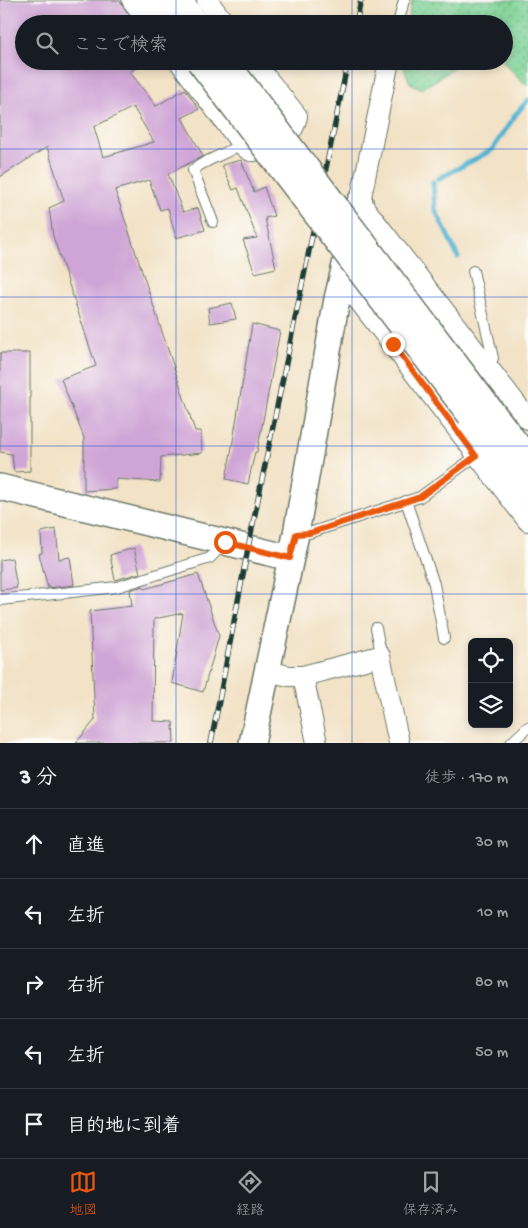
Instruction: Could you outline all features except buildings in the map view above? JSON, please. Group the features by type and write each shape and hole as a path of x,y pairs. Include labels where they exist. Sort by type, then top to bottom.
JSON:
{"street":[{"path":"132,0 143,15"},
{"path":"152,0 163,15"},
{"path":"178,0 190,15"},
{"path":"207,0 218,15"},
{"path":"186,70 241,143 250,151 254,151 276,140 293,128 297,116 260,70"},
{"path":"206,70 477,409 528,459"},
{"path":"232,70 477,409 528,491"},
{"path":"252,743 296,534 337,299 360,202 387,70"},
{"path":"360,202 528,419"},
{"path":"342,280 528,521"},
{"path":"0,487 290,558"},
{"path":"268,671 289,676 303,676 380,656 399,743"},
{"path":"303,676 317,743"}],"lane":[{"path":"400,15 404,0"},
{"path":"276,140 300,182 298,211"},
{"path":"213,222 194,170 200,164 234,150 241,143"},
{"path":"473,271 493,358 489,368"},
{"path":"296,534 310,533 420,497 476,456"},
{"path":"406,501 434,584 444,638"},
{"path":"0,600 117,587 210,558 225,542"},
{"path":"376,628 380,656"},
{"path":"512,743 528,727"}],"green space":[{"path":"412,0 528,0 528,87 511,70 513,70 513,15 409,15"},
{"path":"405,70 451,70 422,89 410,83"}],"waterway":[{"path":"438,179 492,150 516,114 528,100"},
{"path":"433,182 435,209 458,257"}],"railway":[{"path":"358,15 361,0"},
{"path":"211,743 248,548 346,70"}],"route":[{"path":"225,542 290,558 296,534 310,533 420,497 476,456 393,344"}]}
